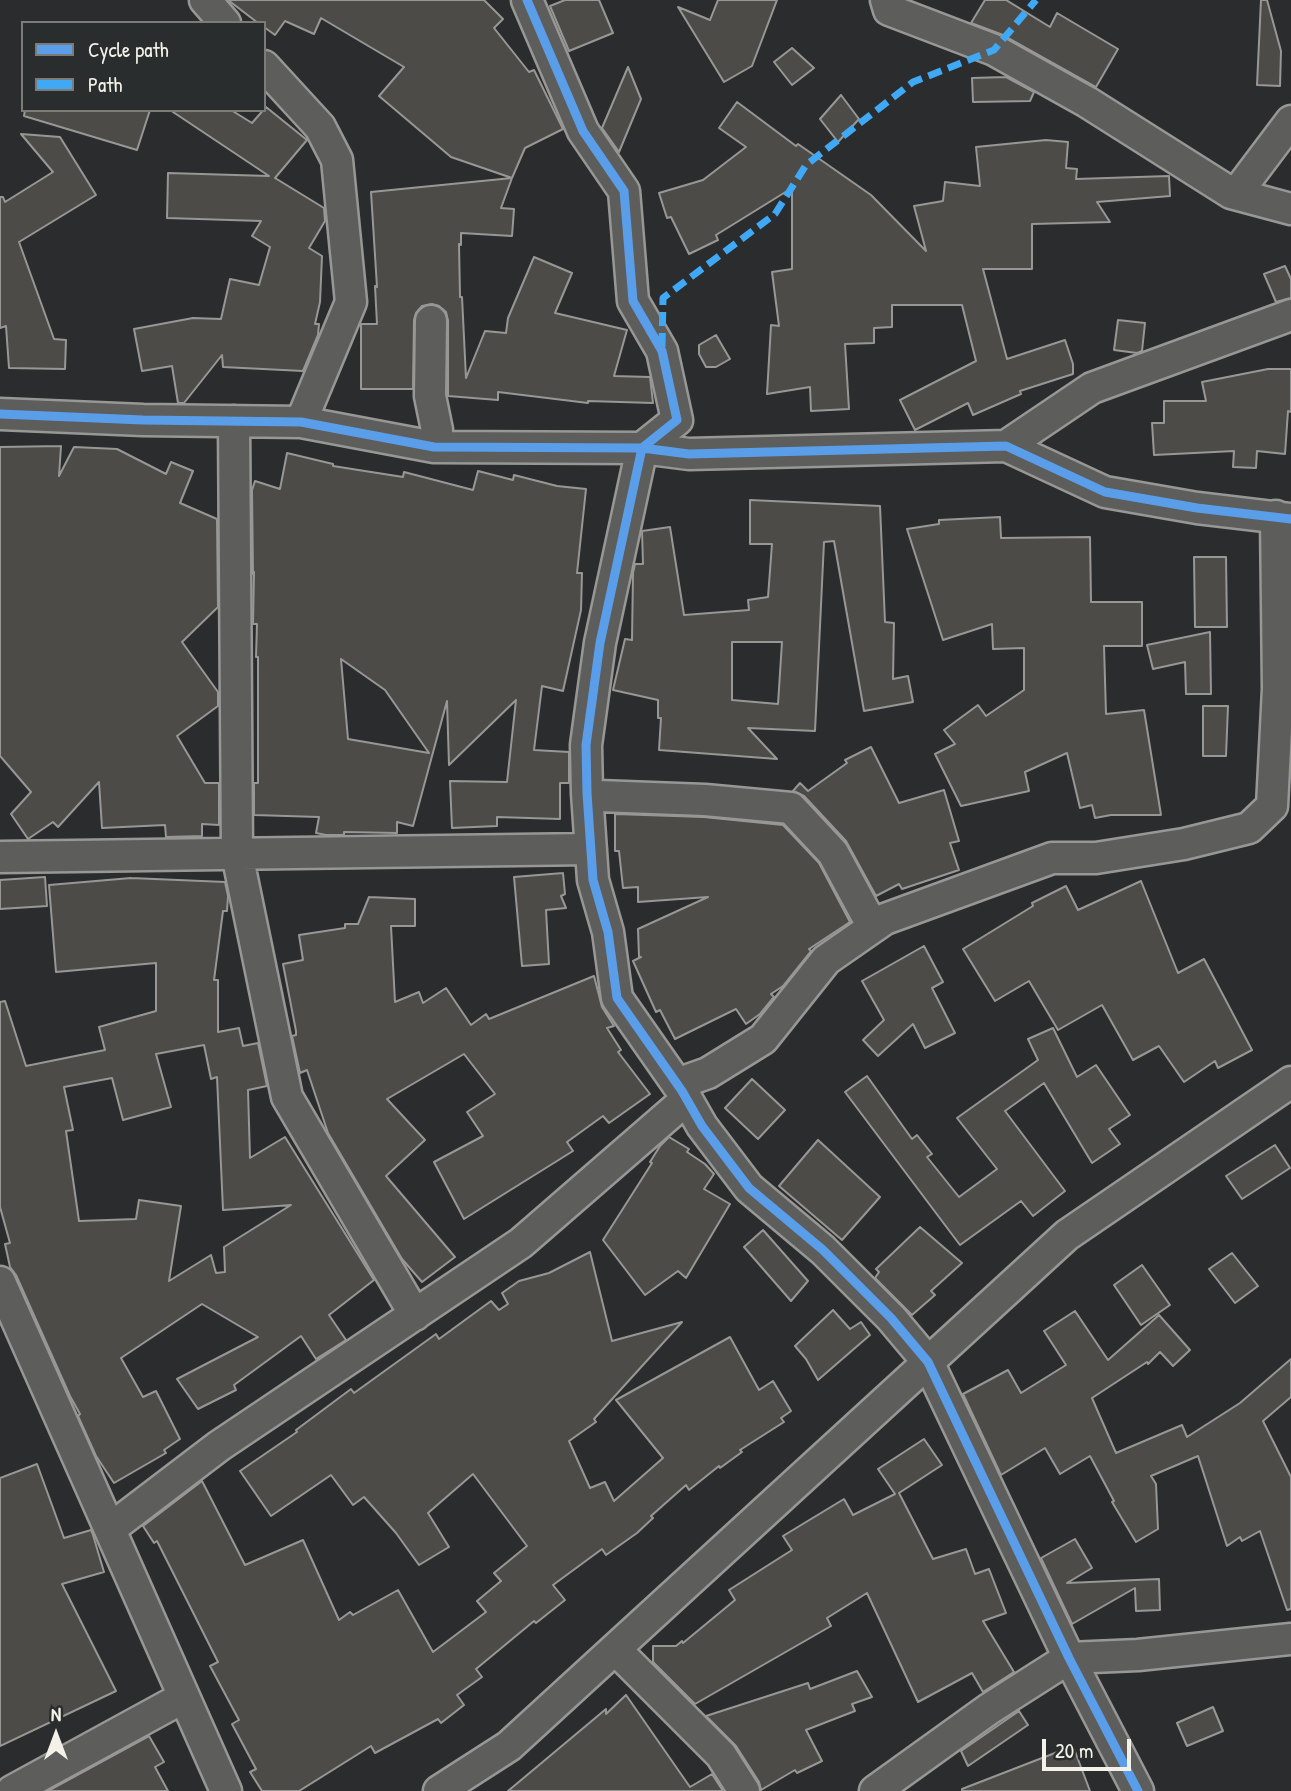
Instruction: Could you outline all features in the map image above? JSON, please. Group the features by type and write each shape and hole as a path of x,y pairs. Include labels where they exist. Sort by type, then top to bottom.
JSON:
{"street":[{"path":"205,0 223,21"},
{"path":"527,0 583,131 624,191 633,301 663,351 677,420 642,448 600,643 586,745 593,880 608,932 617,998 682,1092 702,1126 749,1188 823,1250 891,1318 928,1362 1069,1658 1138,1791"},
{"path":"886,0 889,10 994,50 1087,102 1236,194 1291,209"},
{"path":"266,68 320,127 337,160 351,302 301,422"},
{"path":"1236,194 1291,121"},
{"path":"1006,446 1092,388 1291,315"},
{"path":"431,321 430,396 437,430 434,447"},
{"path":"3,411 301,422 434,447 642,448 689,454 1006,446 1105,492 1197,508 1284,517 1272,806 1249,828 1184,844 1096,858 1052,858 885,919 826,960 763,1040 682,1092 521,1243 219,1446 110,1529"},
{"path":"234,421 237,854 287,1097 415,1315"},
{"path":"587,793 599,796 705,800 792,808 834,853 873,927"},
{"path":"0,857 591,849"},
{"path":"439,1791 509,1746 1067,1235 1287,1095"},
{"path":"4,1300 110,1529 226,1791"},
{"path":"875,1791 989,1709 1069,1658 1138,1655 1291,1639"},
{"path":"615,1649 721,1755 744,1791"},
{"path":"12,1791 184,1697"}],"building":[{"path":"228,0 484,0 503,19 494,28 529,72 534,70 563,129 525,148 512,178 451,157 379,96 404,67 321,18 314,34 285,21 275,35 266,28 266,21 255,21"},
{"path":"565,0 599,0 613,33 569,51 550,6"},
{"path":"718,0 777,0 752,66 724,82 678,7 710,20"},
{"path":"985,0 1006,0 1050,27 1057,13 1118,49 1096,87 1003,35 971,23"},
{"path":"1261,0 1267,0 1281,51 1280,86 1257,85"},
{"path":"792,48 814,68 792,85 774,62"},
{"path":"628,67 641,99 619,152 602,128"},
{"path":"1006,77 1034,92 1030,101 973,102 972,78"},
{"path":"841,95 859,119 838,142 820,119"},
{"path":"737,102 796,146 798,144 871,195 926,251 914,206 943,201 945,182 980,186 976,147 1046,140 1068,142 1066,168 1077,169 1076,179 1169,176 1170,196 1097,202 1110,222 1032,224 1032,269 983,269 1007,359 1065,340 1073,364 1073,374 1020,391 1021,394 973,415 968,403 915,430 900,400 976,361 962,305 892,305 892,327 874,328 874,343 845,344 849,409 811,411 810,387 767,394 771,325 779,326 772,272 792,269 792,188 716,235 718,240 689,254 671,217 667,218 659,193 703,180 746,147 719,128"},
{"path":"266,107 307,140 275,178 324,208 325,221 309,248 322,256 320,302 315,324 319,324 318,335 303,371 223,367 222,355 184,403 178,403 172,366 142,371 134,329 193,318 221,319 230,279 259,285 270,247 252,236 261,221 167,218 168,173 269,176 173,112 234,112 252,123 262,112 266,112"},
{"path":"25,112 149,112 137,150 24,116"},
{"path":"21,134 60,137 96,195 19,242 54,339 66,340 65,369 9,368 6,326 0,328 0,197 3,197 5,202 53,172"},
{"path":"512,178 501,208 514,209 512,236 461,233 460,297 466,378 485,331 506,333 508,318 534,257 572,273 555,313 627,330 614,376 650,377 653,403 588,403 498,392 498,400 448,396 448,321 446,312 432,304 422,306 414,320 413,389 361,389 361,324 377,324 371,192"},
{"path":"1285,266 1291,279 1291,298 1276,302 1264,274"},
{"path":"1118,320 1145,323 1142,351 1137,353 1114,350"},
{"path":"716,335 730,359 716,367 706,367 699,354 699,345"},
{"path":"1268,369 1291,369 1291,412 1288,411 1285,454 1257,451 1256,468 1233,467 1234,451 1154,455 1152,423 1164,423 1164,401 1206,401 1202,382"},
{"path":"61,446 59,476 74,447 117,449 166,474 171,462 193,471 180,503 217,519 218,607 182,642 218,692 218,706 177,736 205,783 219,783 219,825 202,824 202,836 166,837 165,825 102,828 99,782 58,827 53,822 28,839 11,814 31,792 0,756 0,447"},
{"path":"287,453 333,466 403,477 404,472 473,490 478,471 513,480 514,475 557,486 586,489 577,573 582,573 581,610 563,691 542,686 534,750 569,752 569,783 560,783 560,819 497,817 497,826 452,828 450,781 507,782 516,700 449,765 447,701 413,826 397,822 397,833 344,832 344,835 326,835 316,833 319,817 254,815 254,783 258,783 258,657 257,624 253,624 252,490 255,481 280,489","holes":["341,659 385,690 429,753 348,739"]},
{"path":"750,500 880,506 885,622 894,623 893,679 908,676 913,702 864,711 834,541 824,542 815,731 748,728 777,759 659,750 661,718 658,718 658,700 613,690 625,639 632,640 633,573 635,564 643,564 642,531 670,527 684,615 749,610 748,600 768,597 772,544 750,544","holes":["732,642 782,642 778,704 732,700"]},
{"path":"1000,517 1001,538 1090,537 1091,602 1142,602 1142,646 1104,646 1106,714 1144,710 1161,815 1111,815 1095,818 1092,805 1080,808 1067,753 1025,772 1029,791 961,806 935,754 955,744 944,730 978,705 986,716 1024,690 1024,648 993,649 992,624 943,640 907,529 939,524 939,520"},
{"path":"1194,557 1226,557 1227,627 1195,627"},
{"path":"1210,632 1211,694 1186,694 1185,662 1153,669 1147,645"},
{"path":"1203,706 1228,706 1226,756 1203,756"},
{"path":"871,747 899,803 944,790 959,841 950,843 959,870 902,889 899,884 876,896 846,841 804,796 793,791 800,783 808,791 847,763 845,760"},
{"path":"615,814 704,817 783,825 819,863 850,922 809,949 811,951 783,986 771,994 774,997 760,1014 746,1024 736,1009 675,1039 660,1010 656,1012 633,961 641,957 638,929 708,897 638,902 638,887 623,888 619,851 615,851"},
{"path":"563,873 565,894 561,896 566,908 546,910 549,964 522,966 514,877"},
{"path":"45,877 47,906 0,909 0,880"},
{"path":"131,878 225,882 227,911 223,911 214,980 218,980 218,1032 239,1028 243,1046 258,1043 267,1086 248,1090 250,1158 285,1137 374,1280 329,1315 346,1340 316,1359 301,1336 234,1385 236,1390 198,1409 177,1379 258,1337 202,1304 121,1358 143,1397 156,1391 180,1439 164,1450 166,1453 114,1483 96,1456 78,1416 80,1414 10,1267 5,1244 10,1243 0,1207 0,1002 5,1001 26,1066 105,1050 99,1027 156,1011 156,963 56,972 49,885","holes":["204,1045 211,1079 217,1077 223,1210 291,1205 224,1247 225,1272 216,1273 211,1255 169,1281 181,1206 139,1200 136,1219 79,1221 66,1131 73,1130 64,1087 112,1078 123,1120 171,1107 156,1054"]},
{"path":"1141,881 1178,973 1204,959 1252,1050 1218,1068 1215,1061 1184,1082 1159,1046 1133,1060 1102,1005 1058,1030 1029,981 995,1001 963,949 1033,906 1032,903 1066,886 1078,910"},
{"path":"369,897 415,899 415,926 391,926 395,1002 419,992 423,1003 446,988 471,1025 486,1014 489,1019 594,976 602,1007 614,1026 607,1028 621,1050 618,1052 650,1094 609,1123 603,1116 567,1142 573,1151 464,1219 434,1162 483,1136 467,1112 495,1094 464,1054 387,1099 425,1140 386,1176 455,1257 422,1282 402,1259 328,1133 307,1070 300,1073 292,1036 296,1035 296,1031 283,964 303,960 299,935 345,928 345,924 358,924"},
{"path":"924,946 943,982 932,988 955,1033 925,1048 913,1024 878,1056 863,1040 884,1020 862,981"},
{"path":"1053,1028 1077,1077 1096,1065 1130,1115 1109,1129 1120,1144 1092,1163 1044,1083 1005,1111 1065,1191 1033,1216 1021,1201 960,1245 845,1092 867,1076 912,1139 917,1135 932,1154 927,1157 959,1197 997,1169 957,1118 1038,1060 1028,1039"},
{"path":"752,1079 785,1110 758,1139 725,1108"},
{"path":"669,1137 689,1149 687,1152 714,1174 704,1189 730,1204 686,1278 678,1271 645,1295 603,1240 660,1146"},
{"path":"818,1140 880,1197 842,1240 779,1186"},
{"path":"1275,1145 1290,1168 1242,1199 1226,1176"},
{"path":"920,1227 962,1263 931,1291 935,1295 912,1315 875,1278 879,1272 876,1269"},
{"path":"763,1230 808,1281 791,1301 744,1247"},
{"path":"590,1252 612,1341 682,1322 594,1419 596,1422 569,1441 590,1488 605,1482 614,1501 663,1458 616,1400 730,1337 759,1390 773,1381 791,1411 781,1418 784,1422 740,1450 742,1452 689,1490 686,1485 651,1516 653,1518 637,1533 606,1555 602,1549 553,1585 565,1600 536,1623 534,1621 476,1669 482,1677 457,1695 464,1705 441,1723 438,1719 375,1753 371,1746 299,1791 262,1791 250,1772 256,1769 232,1724 239,1720 210,1666 218,1662 157,1541 154,1543 143,1526 202,1481 245,1565 303,1540 339,1620 350,1612 353,1615 398,1590 433,1652 486,1612 477,1601 501,1581 494,1573 527,1546 473,1474 428,1513 449,1547 419,1565 396,1533 364,1497 353,1505 331,1475 271,1516 240,1471 297,1432 296,1430 351,1389 354,1393 436,1334 439,1339 491,1301 499,1310 508,1304 502,1293 519,1281 549,1273"},
{"path":"1232,1253 1258,1286 1235,1303 1209,1269"},
{"path":"1142,1265 1170,1305 1141,1325 1114,1285"},
{"path":"833,1310 850,1329 861,1322 870,1335 818,1380 795,1346"},
{"path":"1075,1311 1108,1360 1159,1315 1190,1350 1173,1366 1160,1352 1148,1364 1147,1362 1092,1398 1116,1453 1182,1425 1187,1437 1240,1403 1291,1359 1291,1397 1263,1421 1291,1477 1291,1609 1287,1610 1260,1531 1242,1541 1240,1537 1227,1546 1198,1456 1151,1476 1156,1484 1158,1529 1136,1542 1112,1502 1114,1501 1090,1456 1060,1474 1045,1448 1001,1475 963,1394 1008,1370 1021,1393 1066,1365 1044,1331"},
{"path":"924,1439 942,1465 899,1493 933,1559 966,1549 975,1574 989,1569 1006,1613 983,1621 1014,1672 983,1692 972,1673 918,1702 867,1593 827,1618 831,1626 695,1704 653,1662 653,1646 676,1646 682,1641 683,1643 735,1600 729,1590 792,1550 783,1536 844,1499 853,1515 895,1494 878,1469"},
{"path":"37,1464 64,1538 91,1530 93,1535 104,1572 62,1584 116,1691 0,1746 0,1478"},
{"path":"1075,1539 1092,1568 1067,1583 1159,1579 1160,1610 1136,1611 1135,1588 1072,1624 1041,1558"},
{"path":"857,1671 872,1697 852,1704 855,1711 806,1730 822,1761 797,1773 795,1770 761,1790 759,1782 736,1746 706,1716 808,1683 810,1689"},
{"path":"626,1695 690,1787 712,1774 723,1791 508,1791 606,1709 606,1714"},
{"path":"1213,1707 1223,1731 1187,1746 1177,1723"},
{"path":"1019,1711 1028,1725 968,1766 961,1751"},
{"path":"149,1736 164,1762 155,1767 168,1791 48,1791"},
{"path":"1073,1746 1090,1791 962,1791 962,1789"}],"marked path":[{"path":"662,347 663,298 775,214 806,165 913,82 994,50 1036,0"}],"cycle path":[{"path":"527,0 583,131 624,191 633,301 662,351 677,420 642,448 600,643 586,745 593,880 608,932 617,998 682,1091 702,1126 749,1188 823,1250 891,1318 928,1362 1069,1658 1138,1791"},
{"path":"0,414 143,420 301,422 434,447 642,448 689,454 1006,446 1105,492 1197,508 1291,519"}]}
